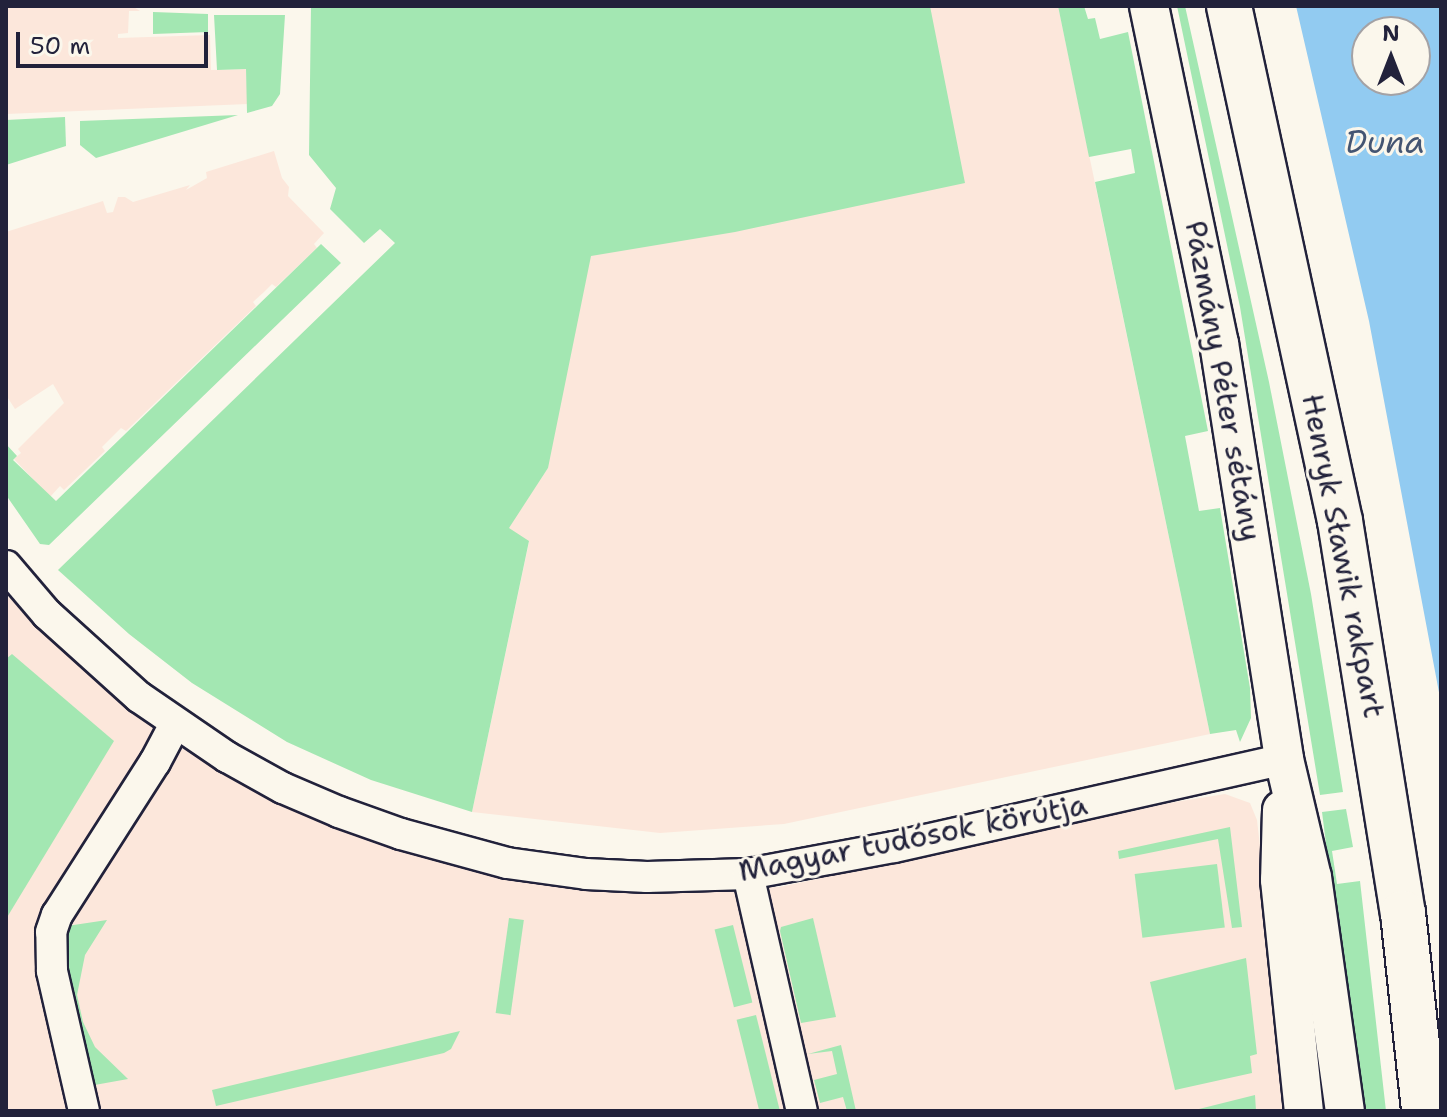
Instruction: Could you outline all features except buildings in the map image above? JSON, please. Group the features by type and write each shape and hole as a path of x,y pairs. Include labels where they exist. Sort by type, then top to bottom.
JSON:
{"main road":[{"name":"Henryk Sławik rakpart","path":"1229,6 1353,593 1409,950 1424,1111"}],"street":[{"name":"Pázmány Péter sétány","path":"1149,6 1219,343 1284,759 1312,877 1345,1111"},
{"name":"Magyar tudósok körútja","path":"12,585 175,724 297,794 401,834 474,855 586,874 698,877 748,874 894,847 1284,759"},
{"path":"84,1111 52,971 51,932 57,915 155,762 175,724"},
{"name":"Pázmány Péter sétány","path":"1284,759 1280,880 1304,1111"},
{"path":"748,874 802,1111"}],"shaded area":[{"path":"6,6 132,6 140,11 129,11 128,33 118,34 118,38 210,35 211,70 246,69 248,104 6,114"},
{"path":"535,6 1058,6 1210,734 784,824 660,833 472,812 529,542 508,528 548,468"},
{"path":"274,151 282,178 289,187 288,196 324,233 314,244 317,248 276,287 272,284 253,302 256,306 126,431 121,428 102,447 105,451 64,490 60,486 50,497 14,459 21,453 18,449 64,403 53,384 15,409 6,395 6,232 103,201 107,213 113,212 118,197 133,202 190,185 186,190 207,178 206,172"},
{"path":"6,595 43,627 400,849 459,866 613,891 780,887 1169,803 1225,794 1250,803 1257,820 1290,1111 6,1111"}],"green space":[{"path":"311,6 930,6 965,183 735,232 591,256 548,468 509,528 529,541 472,812 371,780 287,742 192,683 129,634 58,570 395,243 380,229 364,243 330,209 336,188 309,155"},
{"path":"1058,6 1084,6 1088,19 1095,18 1100,39 1128,32 1208,431 1185,436 1199,511 1220,508 1250,688 1251,718 1240,742 1236,730 1210,734 1095,182 1135,173 1131,149 1089,157"},
{"path":"1177,6 1185,6 1269,382 1311,594 1343,792 1320,795 1240,307"},
{"path":"153,12 208,14 208,32 153,34"},
{"path":"214,15 285,15 280,94 272,106 247,113 246,69 217,70"},
{"path":"238,115 96,158 80,145 80,121"},
{"path":"65,117 66,146 6,165 6,120"},
{"path":"321,244 341,263 49,545 40,544 6,495 6,444 17,456 13,460 56,501"},
{"path":"12,654 114,741 6,919 6,659"},
{"path":"1346,809 1353,847 1332,851 1337,884 1360,881 1386,1111 1360,1111 1322,812"},
{"path":"1230,827 1242,927 1232,928 1218,839 1119,859 1118,851"},
{"path":"1217,864 1225,928 1142,938 1135,874"},
{"path":"509,918 524,920 510,1015 496,1013"},
{"path":"813,918 836,1017 801,1023 780,931 781,927"},
{"path":"107,920 85,955 77,995 83,1022 95,1047 128,1079 89,1086 61,972 67,926"},
{"path":"733,925 752,1003 734,1007 715,930"},
{"path":"1246,958 1257,1054 1250,1056 1252,1073 1175,1090 1150,982"},
{"path":"756,1015 780,1111 759,1111 737,1020"},
{"path":"460,1031 451,1049 444,1053 216,1106 212,1090"},
{"path":"841,1045 856,1111 847,1111 843,1097 820,1103 814,1080 837,1074 832,1051 808,1054"},
{"path":"1255,1095 1256,1111 1191,1111"}],"water":[{"name":"Duna","path":"1296,6 1441,6 1441,703 1369,321"}]}
